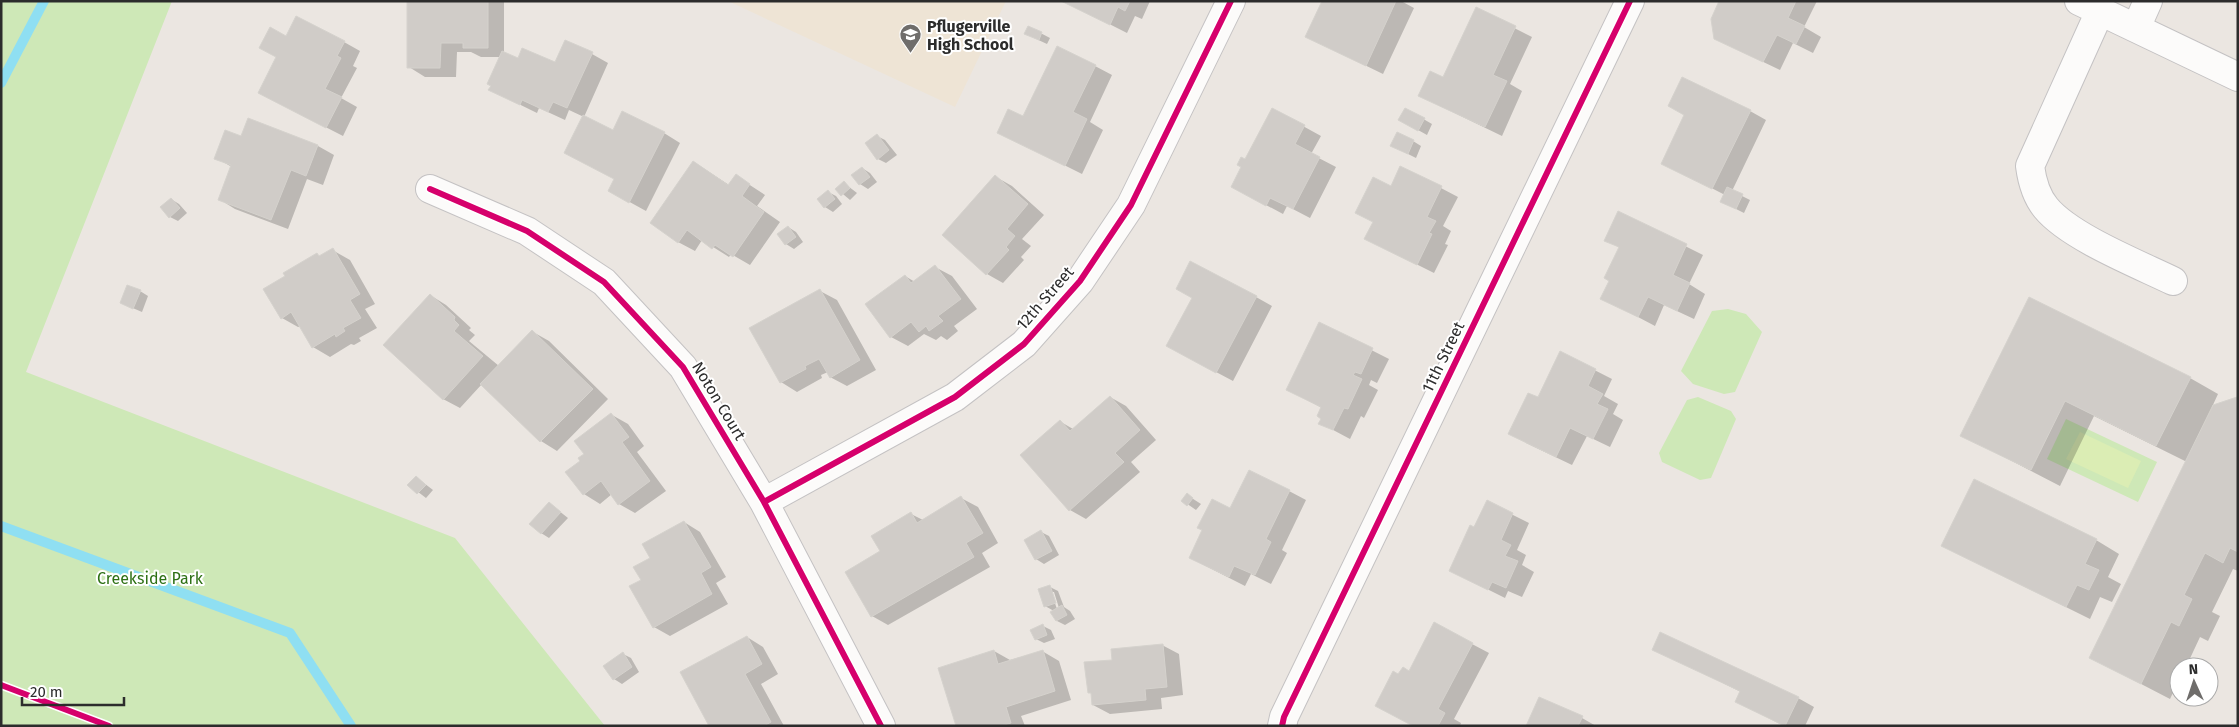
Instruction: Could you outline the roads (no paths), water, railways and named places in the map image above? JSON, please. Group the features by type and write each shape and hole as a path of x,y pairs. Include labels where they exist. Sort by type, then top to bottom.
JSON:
{"street":[{"name":"12th Street","path":"764,502 955,397 1024,344 1080,281 1131,205 1231,1"},
{"name":"11th Street","path":"1282,726 1288,708 1630,1"},
{"path":"2136,28 2148,1"},
{"path":"2173,281 2067,228 2046,208 2033,185 2030,166 2089,6 2238,77"},
{"name":"Noton Court","path":"430,189 527,231 604,282 683,367 764,502 881,726"}],"waterway":[{"path":"1,83 44,1"},
{"path":"1,526 290,633 351,726"}],"place":[{"name":"Pflugerville High School","path":"911,54"}],"park label":[{"name":"Creekside Park","path":"150,578"}]}
